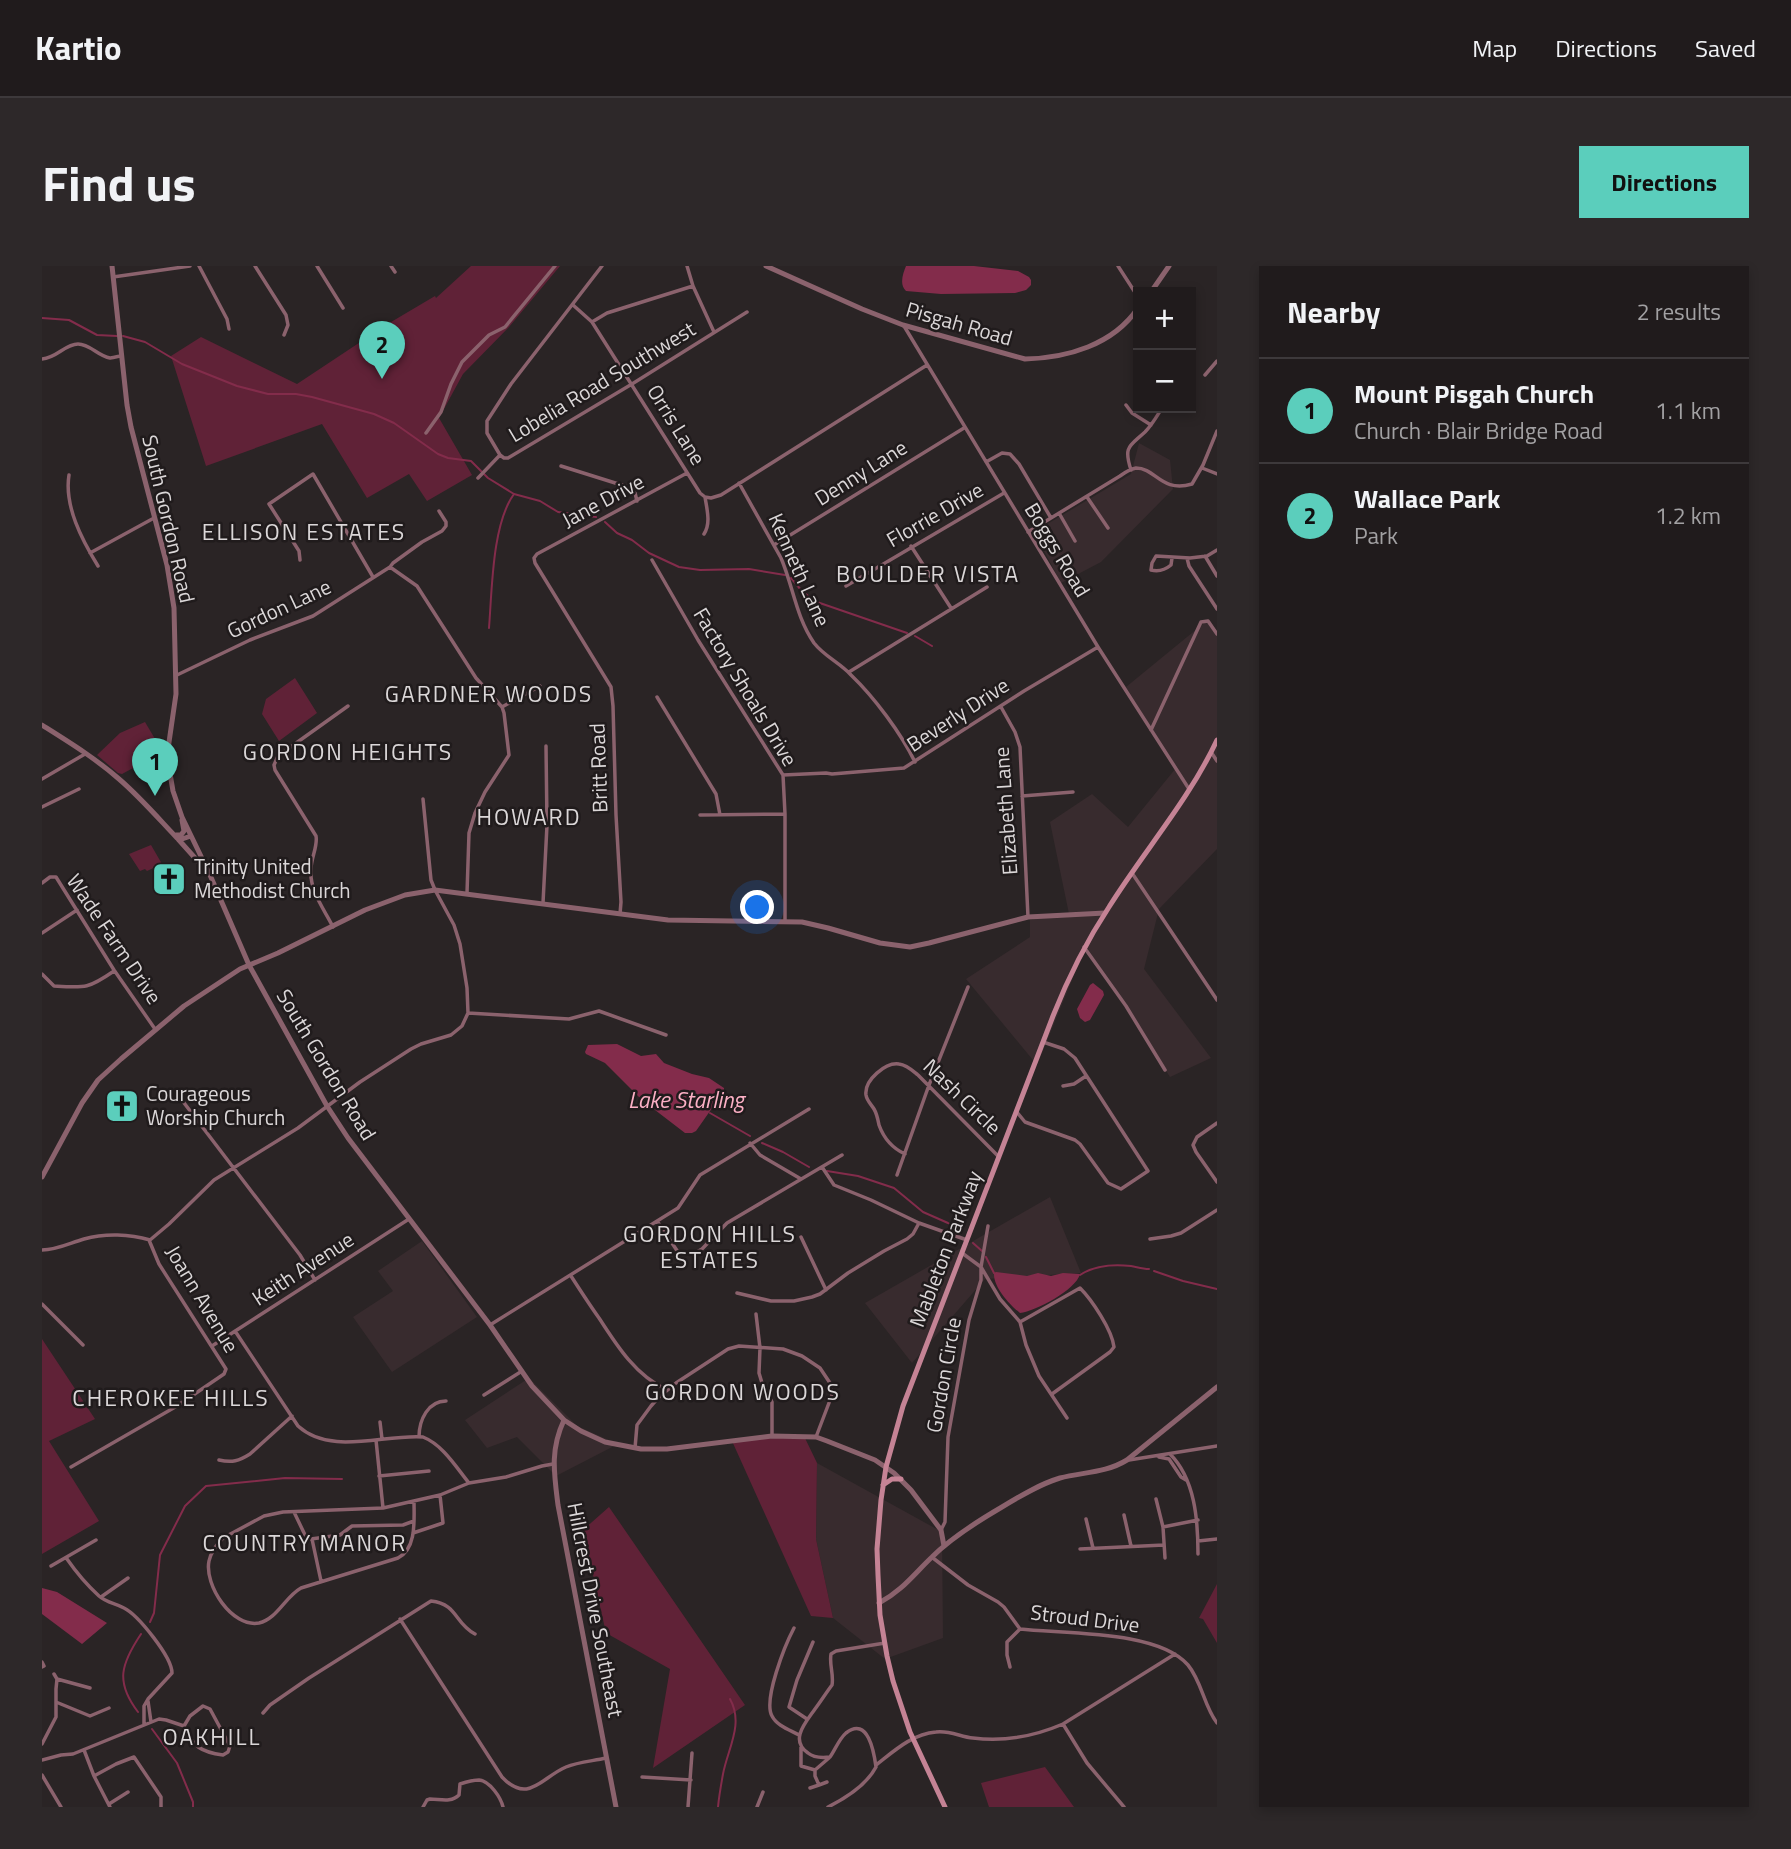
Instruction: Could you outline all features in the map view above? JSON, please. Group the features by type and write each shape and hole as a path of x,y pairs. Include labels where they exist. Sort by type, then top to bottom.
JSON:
{"main road":[{"name":"Mableton Parkway","path":"946,1807 912,1739 893,1681 885,1643 879,1602 877,1549 886,1467 903,1406 1062,994 1084,947 1189,789 1217,740"},
{"path":"883,1485 895,1478 901,1479"}],"street":[{"name":"South Gordon Road","path":"112,266 131,427 167,565 174,608 177,675 167,756 170,781 182,817 249,965 327,1106 540,1396 564,1420 605,1442 635,1448 667,1449 772,1436 816,1437 866,1456 886,1467 901,1479 941,1530"},
{"path":"144,266 145,273"},
{"path":"113,277 190,266"},
{"path":"199,266 229,329"},
{"path":"255,266 286,315 288,324 284,335"},
{"path":"317,266 343,308"},
{"path":"391,266 395,272"},
{"path":"426,433 441,412 462,362 489,335 505,327 555,266"},
{"path":"500,455 487,433 487,421 511,384 603,266"},
{"path":"687,266 714,333"},
{"name":"Pisgah Road","path":"766,266 903,325 1025,359 1067,354 1090,346 1109,337 1133,315"},
{"path":"1118,266 1133,289"},
{"path":"1154,287 1169,266"},
{"path":"592,322 607,313 693,286"},
{"name":"Orris Lane","path":"573,305 592,322 687,473 705,497 708,528 704,534"},
{"name":"Lobelia Road Southwest","path":"478,478 500,455 508,458 747,312"},
{"name":"Boggs Road","path":"903,325 1098,647 1189,789"},
{"path":"42,359 54,357 78,344 88,346 110,358 121,356"},
{"path":"1205,375 1217,361"},
{"path":"705,497 721,495 928,365"},
{"path":"1126,405 1151,425"},
{"path":"1131,470 1128,449 1133,441 1145,433 1159,413"},
{"name":"Denny Lane","path":"774,545 964,428"},
{"path":"1028,532 1137,468 1172,485 1192,484 1202,468 1217,430"},
{"path":"985,462 1002,453 1013,457 1051,518"},
{"path":"561,466 628,486 635,493 637,501"},
{"path":"1202,468 1217,474"},
{"name":"Jane Drive","path":"534,558 687,473"},
{"path":"300,560 299,551 269,504 313,474 373,577"},
{"path":"69,475 67,486 77,528 98,566"},
{"name":"Kenneth Lane","path":"739,483 787,571 796,607 807,631 820,649 849,672 908,747 915,762"},
{"name":"Florrie Drive","path":"846,586 1004,493"},
{"path":"1087,497 1108,528"},
{"name":"Gordon Lane","path":"177,675 250,640 313,616 442,531 446,522 439,511"},
{"path":"1059,513 1075,541"},
{"path":"90,553 154,518"},
{"path":"911,546 951,608"},
{"path":"1172,558 1171,565 1166,568 1151,570 1156,556 1187,558 1205,556 1217,550"},
{"path":"1205,556 1217,576"},
{"name":"Britt Road","path":"534,558 611,687 620,914"},
{"path":"1187,558 1189,566 1217,609"},
{"name":"Factory Shoals Drive","path":"652,560 698,640 783,775 785,922"},
{"path":"390,567 417,586 476,678 502,707 509,755 485,792 472,823 469,834 467,893"},
{"path":"849,672 987,587"},
{"path":"1151,730 1201,622 1208,621 1217,634"},
{"name":"Beverly Drive","path":"783,775 873,772 904,768 1098,647"},
{"path":"502,707 540,685"},
{"path":"657,697 716,794 720,815"},
{"path":"333,927 311,881 316,836 274,765 278,755 348,706"},
{"name":"Elizabeth Lane","path":"1001,706 1019,740 1022,760 1028,917"},
{"path":"42,725 87,753 130,788 210,875"},
{"path":"543,903 547,825 546,746"},
{"path":"1211,752 1217,761"},
{"path":"42,779 87,753"},
{"path":"42,807 79,789"},
{"path":"1023,796 1073,793"},
{"path":"42,1250 63,1247 97,1236 121,1235 149,1240 170,1224 204,1188 233,1168 298,1128 411,1049 455,1032 462,1026 468,1013 460,944 431,880 423,799"},
{"path":"700,815 785,814"},
{"path":"174,834 183,834 182,817"},
{"path":"174,834 180,839 191,836"},
{"path":"1132,873 1217,1000"},
{"name":"Wade Farm Drive","path":"42,883 50,877 56,877 114,970 156,1030"},
{"path":"42,1177 73,1117 89,1092 109,1069 208,989 249,965 379,904 405,895 435,890 670,920 802,922 880,943 910,947 1028,917 1105,913"},
{"path":"42,933 77,910"},
{"path":"1084,947 1126,1006 1165,1070"},
{"path":"42,974 54,986 80,987 90,986 114,970"},
{"path":"897,1175 968,987"},
{"path":"468,1013 569,1019 599,1011 666,1035"},
{"path":"1016,1111 1028,1124 1075,1140 1108,1184 1121,1189 1148,1171 1072,1054 1043,1042"},
{"name":"Nash Circle","path":"905,1154 894,1148 885,1137 876,1111 866,1098 866,1088 879,1071 897,1063 906,1066 929,1085 998,1156"},
{"path":"1063,1086 1074,1084 1086,1076"},
{"path":"178,1096 300,1255 316,1280"},
{"path":"490,1325 678,1208 700,1175 809,1109"},
{"path":"1217,1123 1197,1137 1193,1145 1217,1181"},
{"path":"750,1143 760,1155 801,1178"},
{"path":"657,1221 678,1252 693,1254 702,1249 727,1223 842,1154"},
{"path":"822,1167 834,1185 919,1223 967,1240"},
{"path":"1150,1238 1171,1237 1181,1233 1217,1210"},
{"name":"Keith Avenue","path":"212,1346 410,1218"},
{"path":"737,1293 771,1301 794,1301 812,1297 907,1239 919,1223"},
{"name":"Gordon Circle","path":"941,1530 945,1522 948,1437 969,1320 981,1280 988,1226"},
{"path":"801,1237 826,1290"},
{"name":"Joann Avenue","path":"71,1467 177,1406 224,1374 226,1369 159,1264 149,1240"},
{"path":"962,1253 981,1268 1000,1299 1020,1322 1039,1376 1067,1418"},
{"path":"571,1275 626,1359 646,1377 667,1390"},
{"path":"1020,1322 1080,1288 1111,1336 1114,1347 1110,1352 1052,1394"},
{"path":"42,1304 83,1345"},
{"path":"756,1314 760,1377 772,1402 772,1436"},
{"path":"235,1331 298,1426 307,1434 339,1442 419,1437 431,1440 469,1483"},
{"path":"635,1448 637,1425 667,1390 728,1349 738,1346 783,1349 794,1352 820,1368 826,1376 832,1395 816,1437"},
{"path":"484,1395 522,1371"},
{"path":"879,1602 889,1598 913,1579 931,1557 977,1522 1033,1490 1062,1478 1111,1468 1127,1460 1217,1387"},
{"path":"419,1437 423,1416 433,1404 446,1401"},
{"path":"219,1460 237,1461 250,1454 292,1416"},
{"name":"Hillcrest Drive Southeast","path":"564,1420 554,1447 553,1464 562,1526 616,1807"},
{"path":"380,1422 382,1439"},
{"path":"376,1439 383,1508"},
{"path":"1127,1460 1169,1456 1217,1446"},
{"path":"1169,1456 1181,1477 1188,1481 1198,1520 1198,1554"},
{"path":"415,1501 413,1533 405,1555 307,1585 292,1593 268,1620 244,1622 219,1600 211,1585 208,1564 211,1554 223,1538 264,1516 383,1508 440,1495 469,1483 506,1477 553,1464"},
{"path":"379,1476 429,1471"},
{"path":"413,1533 443,1522 440,1495"},
{"path":"1156,1499 1163,1527 1165,1558"},
{"path":"294,1512 305,1535 312,1539 340,1535 352,1526 403,1525 414,1521"},
{"path":"1124,1515 1131,1546"},
{"path":"1086,1518 1093,1548"},
{"path":"1163,1527 1198,1520"},
{"path":"941,1530 944,1546"},
{"path":"312,1539 321,1581"},
{"path":"1198,1541 1217,1539"},
{"path":"51,1566 96,1540"},
{"path":"1080,1549 1164,1545"},
{"name":"Stroud Drive","path":"931,1557 968,1585 998,1602 1020,1629 1121,1637 1175,1654 1195,1675 1210,1714 1217,1723"},
{"path":"67,1559 101,1597 110,1604 127,1610 161,1647 172,1666 172,1673 144,1706 144,1725"},
{"path":"101,1597 128,1578"},
{"path":"263,1713 280,1698 431,1601 441,1602 452,1609 467,1630 475,1634"},
{"path":"400,1619 508,1784 518,1789 527,1789 565,1768 608,1757"},
{"path":"794,1628 785,1645 775,1677 769,1709 776,1722 799,1735"},
{"path":"1010,1667 1007,1642 1020,1629"},
{"path":"807,1719 789,1707 813,1642"},
{"path":"815,1770 801,1766 799,1735 807,1719 832,1685 831,1654 885,1643"},
{"path":"828,1807 864,1783 876,1765 912,1739 942,1731 973,1738 1006,1739 1038,1733 1063,1724 1175,1654"},
{"path":"54,1674 58,1679 90,1688"},
{"path":"42,1744 56,1717 59,1703 56,1689 58,1679"},
{"path":"148,1699 151,1722"},
{"path":"59,1703 90,1716 109,1708"},
{"path":"42,1760 73,1754 163,1719 184,1726 202,1751 223,1755 228,1752 230,1746 210,1709 203,1706 198,1709 184,1726"},
{"path":"1063,1724 1087,1763 1124,1807"},
{"path":"819,1785 815,1770 830,1757 845,1734 855,1729 865,1731 868,1736 876,1765"},
{"path":"801,1747 810,1755 830,1757"},
{"path":"84,1750 109,1805 128,1792"},
{"path":"688,1807 692,1753"},
{"path":"94,1776 134,1757 161,1797 160,1807"},
{"path":"42,1775 44,1784 61,1807"},
{"path":"642,1777 691,1780"},
{"path":"423,1807 430,1799 456,1798 460,1795 460,1784 479,1780 484,1781 496,1793 503,1807"},
{"path":"810,1788 827,1782"},
{"path":"757,1807 763,1791"}],"shaded area":[{"path":"471,266 560,266 509,327 463,374 439,418 472,475 427,501 409,474 367,498 322,424 206,466 171,356 201,337 297,384 386,325 435,296 436,298"},
{"path":"1139,443 1170,460 1173,489 1101,562 1061,583 1034,532 1131,474"},
{"path":"1209,619 1217,631 1217,849 1159,909 1144,969 1211,1058 1170,1077 1086,946 1037,1065 966,979 1030,937 1030,920 1069,914 1050,822 1092,794 1128,827 1176,768 1126,687"},
{"path":"295,678 317,713 279,741 262,714 266,699"},
{"path":"145,722 164,754 162,761 141,773 135,767 122,774 97,755 120,733"},
{"path":"151,845 162,864 147,871 140,871 129,854"},
{"path":"1050,1197 1081,1273 985,1279 912,1363 865,1303"},
{"path":"422,1241 477,1317 392,1372 353,1317 393,1291 378,1271"},
{"path":"42,1339 95,1419 49,1441 99,1521 42,1554"},
{"path":"529,1378 577,1426 618,1444 556,1476 517,1437 487,1448 465,1420"},
{"path":"804,1436 817,1463 816,1539 833,1618 811,1616 732,1441"},
{"path":"817,1463 942,1532 943,1638 885,1659 833,1618 816,1539"},
{"path":"609,1507 745,1705 653,1768 670,1669 606,1633 583,1530"},
{"path":"1217,1584 1217,1643 1203,1619 1199,1618"},
{"path":"1045,1767 1074,1807 989,1807 981,1783"}],"water":[{"path":"906,266 974,266 1018,271 1029,277 1031,285 1026,290 1015,293 941,294 906,291 902,282"},
{"path":"1093,983 1104,995 1090,1020 1085,1022 1080,1018 1077,1009"},
{"name":"Lake Starling","path":"617,1044 641,1056 656,1054 664,1063 709,1078 724,1088 696,1131 685,1133 642,1100 605,1063 585,1052 588,1045"},
{"path":"996,1272 1027,1276 1038,1273 1051,1276 1063,1273 1080,1274 1071,1287 1054,1299 1020,1313 999,1290 994,1278"},
{"path":"42,1588 57,1592 107,1623 82,1644 42,1614"}],"waterway":[{"path":"42,318 69,320 97,335 117,336"},
{"path":"123,336 145,342 182,364 237,386 268,394 312,397 374,414 394,423 438,454 471,461 488,478 514,494 540,501 558,512 596,517"},
{"path":"489,628 497,540 501,522 514,494"},
{"path":"605,522 649,553 679,567 700,570 749,569 785,575"},
{"path":"791,578 814,601 907,633"},
{"path":"915,636 932,646"},
{"path":"710,1113 750,1136"},
{"path":"762,1143 809,1167"},
{"path":"827,1171 858,1176 894,1188 923,1212 960,1230"},
{"path":"973,1243 982,1251"},
{"path":"986,1257 994,1273"},
{"path":"1080,1275 1111,1265 1149,1269"},
{"path":"1154,1271 1217,1289"},
{"path":"150,1622 154,1613 160,1555 185,1506 206,1486 285,1478 342,1479"},
{"path":"138,1712 126,1691 123,1673 141,1634"},
{"path":"718,1807 723,1774 734,1736 736,1718 730,1699"},
{"path":"152,1729 177,1763 193,1807"}],"place":[{"name":"Wallace Park","path":"382,379"},
{"name":"Mount Pisgah Church","path":"155,796"},
{"name":"Trinity United Methodist Church","path":"169,879"},
{"name":"Courageous Worship Church","path":"122,1106"}],"district":[{"name":"ELLISON ESTATES","path":"304,532"},
{"name":"BOULDER VISTA","path":"928,574"},
{"name":"GARDNER WOODS","path":"489,694"},
{"name":"GORDON HEIGHTS","path":"348,752"},
{"name":"HOWARD","path":"529,817"},
{"name":"GORDON HILLS ESTATES","path":"710,1247"},
{"name":"GORDON WOODS","path":"743,1392"},
{"name":"CHEROKEE HILLS","path":"171,1398"},
{"name":"COUNTRY MANOR","path":"305,1543"},
{"name":"OAKHILL","path":"212,1737"}]}
